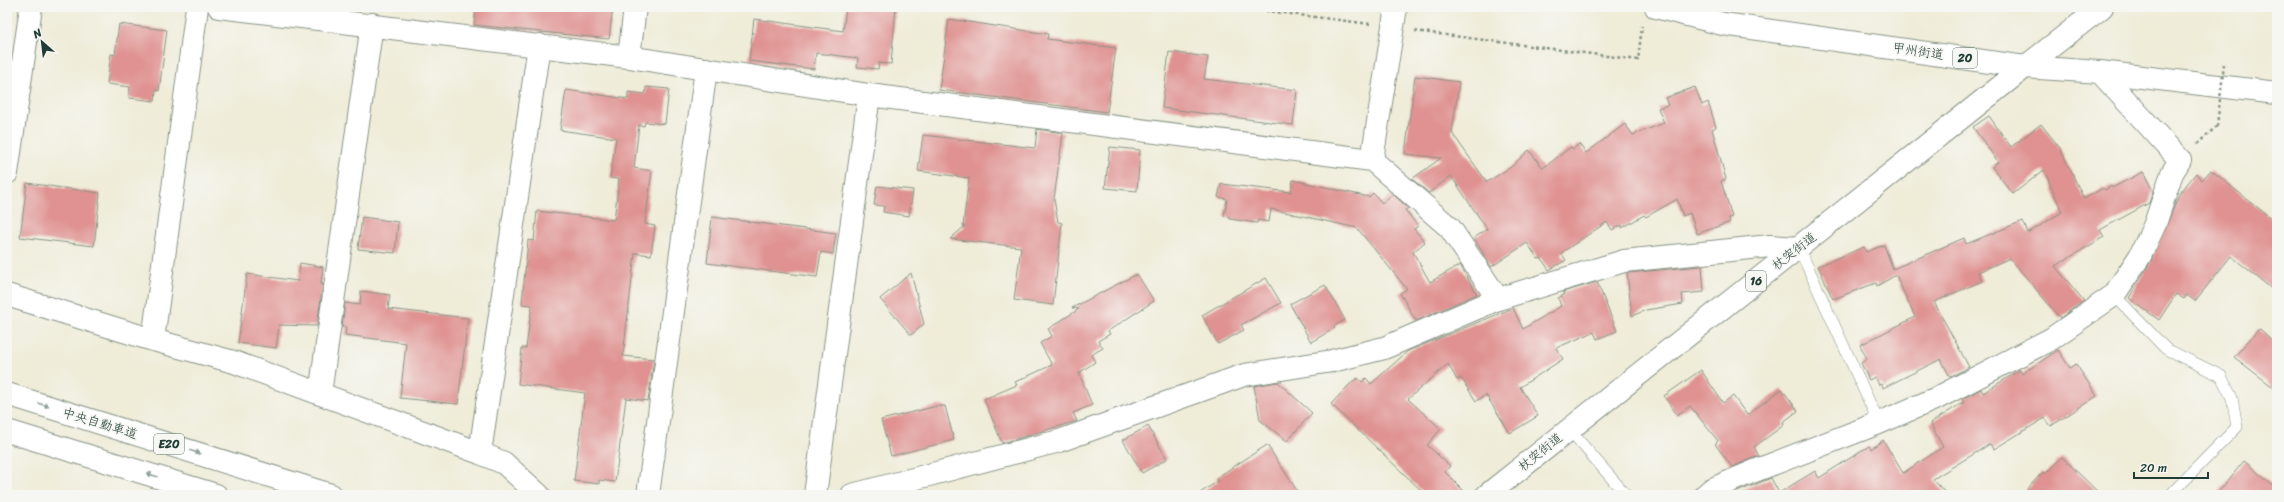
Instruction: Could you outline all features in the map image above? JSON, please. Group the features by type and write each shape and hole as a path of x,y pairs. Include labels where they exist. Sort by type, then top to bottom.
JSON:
{"main road":[{"path":"7,173 31,7"},
{"path":"153,340 197,7"},
{"path":"218,7 372,24 539,45 629,57 868,95 1372,160 1450,228 1498,299"},
{"path":"629,57 635,7"},
{"path":"1372,160 1396,7"},
{"name":"甲州街道","path":"1656,7 1723,24 2026,67 2100,72 2277,93"},
{"name":"杖突街道","path":"1487,495 1569,428 1799,248 2102,7"},
{"path":"320,394 372,24"},
{"path":"480,453 539,45"},
{"path":"648,495 706,70"},
{"path":"1705,495 1712,489 1752,472 1879,423 1937,398 2051,339 2114,295 2140,256 2155,224 2172,173 2180,160 2100,72"},
{"path":"815,495 868,95"},
{"path":"852,495 1059,441 1244,375 1332,361 1384,348 1498,299 1624,261 1770,246 1799,248"},
{"path":"7,295 153,340 234,362 480,453 504,463 539,495"},
{"name":"中央自動車道","path":"7,394 331,495"},
{"path":"7,431 216,495"}],"lane":[{"path":"1799,248 1879,423"},
{"path":"2114,295 2166,349 2221,376 2232,398 2238,427 2170,495"},
{"path":"1569,428 1626,495"}],"path":[{"path":"1236,7 1373,24"},
{"path":"1409,30 1638,60 1642,25"},
{"path":"2217,126 2224,64"}],"building":[{"path":"476,7 613,7 609,39 474,25"},
{"path":"846,7 896,7 891,64 879,63 878,69 857,67 858,58 816,53 814,69 749,61 754,19 843,31"},
{"path":"949,19 1048,34 1047,39 1116,48 1107,112 939,90"},
{"path":"119,24 167,30 159,91 156,90 155,101 129,98 130,87 107,84 111,54 115,55"},
{"path":"1169,52 1208,57 1204,79 1297,90 1293,125 1162,108"},
{"path":"1415,76 1459,82 1452,133 1487,182 1511,167 1529,150 1543,168 1571,147 1573,149 1579,144 1586,153 1625,124 1633,135 1664,123 1658,108 1668,105 1665,98 1695,87 1702,105 1708,102 1716,127 1712,129 1726,179 1721,181 1732,217 1729,218 1730,222 1697,234 1690,213 1683,216 1677,199 1646,217 1644,215 1622,228 1622,225 1612,230 1607,222 1561,253 1566,260 1549,270 1541,258 1538,259 1527,243 1491,267 1474,238 1487,229 1451,176 1429,193 1412,179 1441,158 1405,154"},
{"path":"646,87 669,89 665,124 645,122 644,126 639,125 634,168 652,171 645,224 655,226 651,255 635,253 623,356 654,359 648,401 626,398 615,482 599,480 599,484 574,481 585,393 518,384 522,348 526,348 532,305 522,304 528,240 534,241 537,211 614,220 619,179 610,178 616,138 560,130 566,90 628,99 628,92 645,94"},
{"path":"1989,116 2011,147 2041,124 2060,148 2084,199 2103,188 2105,190 2111,186 2112,188 2143,172 2153,191 2149,203 2100,230 2104,237 2055,266 2084,301 2060,318 2010,258 1978,272 1982,281 1934,302 1969,367 1950,377 1941,359 1883,388 1881,384 1879,385 1875,377 1869,380 1861,363 1867,359 1860,345 1915,317 1896,275 1877,286 1876,283 1833,299 1818,266 1864,247 1866,252 1884,245 1893,269 1964,238 1966,244 2023,221 2028,233 2062,212 2044,170 2013,194 1992,167 1998,162 1973,127"},
{"path":"1037,129 1063,133 1054,199 1058,222 1062,223 1053,305 1014,300 1021,247 950,239 965,226 963,226 969,178 918,171 923,135 1035,148"},
{"path":"1110,147 1140,150 1137,191 1105,188"},
{"path":"2211,170 2277,223 2277,293 2231,256 2195,301 2187,295 2184,299 2176,294 2159,320 2129,298 2151,261 2180,193 2196,173 2202,180"},
{"path":"1293,180 1369,197 1373,193 1382,203 1393,194 1408,208 1405,210 1418,226 1414,229 1425,242 1413,252 1430,282 1460,265 1477,294 1416,321 1400,293 1407,289 1357,228 1271,209 1269,222 1258,220 1257,223 1230,219 1230,217 1224,216 1227,199 1218,197 1221,184 1291,192"},
{"path":"27,183 100,193 94,246 20,237"},
{"path":"877,186 913,190 909,216 883,212 884,206 874,205"},
{"path":"362,217 398,222 395,253 358,249"},
{"path":"712,217 836,233 833,254 821,252 817,277 707,263"},
{"path":"300,263 323,267 321,284 323,284 317,326 279,325 276,348 238,343 247,274 298,281"},
{"path":"1702,266 1704,292 1682,294 1683,304 1646,310 1632,316 1627,273"},
{"path":"911,273 924,324 911,335 880,299"},
{"path":"1137,274 1154,301 1108,331 1110,334 1098,341 1103,348 1091,355 1095,362 1079,373 1092,405 1073,413 1077,421 1002,443 984,399 1017,385 1015,382 1052,365 1040,343 1052,336 1048,329 1079,309 1072,308"},
{"path":"1266,278 1281,303 1241,325 1244,330 1218,344 1202,315"},
{"path":"1597,282 1617,331 1597,339 1594,332 1556,348 1563,359 1520,387 1538,416 1510,433 1486,395 1476,401 1461,378 1457,380 1448,364 1408,399 1441,429 1427,445 1450,466 1445,472 1468,495 1426,495 1331,404 1353,381 1358,378 1362,382 1366,378 1371,384 1408,351 1513,308 1523,329 1561,306 1558,298 1564,295 1563,292"},
{"path":"1325,285 1345,320 1334,326 1335,328 1311,342 1290,304"},
{"path":"361,291 390,295 388,309 468,318 458,404 400,398 406,343 345,335 346,327 342,327 345,303 360,305"},
{"path":"2259,329 2277,346 2277,390 2234,357"},
{"path":"2058,350 2070,368 2076,364 2097,396 2051,426 2045,418 1994,449 1990,444 1933,479 1947,495 1730,495 1771,478 1779,493 1815,471 1819,478 1869,446 1871,449 1883,440 1903,473 1943,447 1930,423 1964,402 1962,399 1981,389 1983,393 2020,370 2022,374"},
{"path":"1701,370 1723,403 1733,396 1747,415 1782,389 1798,411 1783,422 1784,425 1754,447 1759,456 1732,467 1715,444 1718,441 1690,406 1677,415 1664,396"},
{"path":"1278,382 1312,413 1287,441 1260,420 1254,386"},
{"path":"937,406 945,406 954,440 891,456 881,420"},
{"path":"1148,426 1167,459 1142,473 1123,440"},
{"path":"1267,445 1300,495 1197,495 1218,481 1216,478"},
{"path":"2062,457 2101,495 2021,495 2043,472 2045,474"},
{"path":"2244,461 2277,489 2277,495 2216,495"}]}
